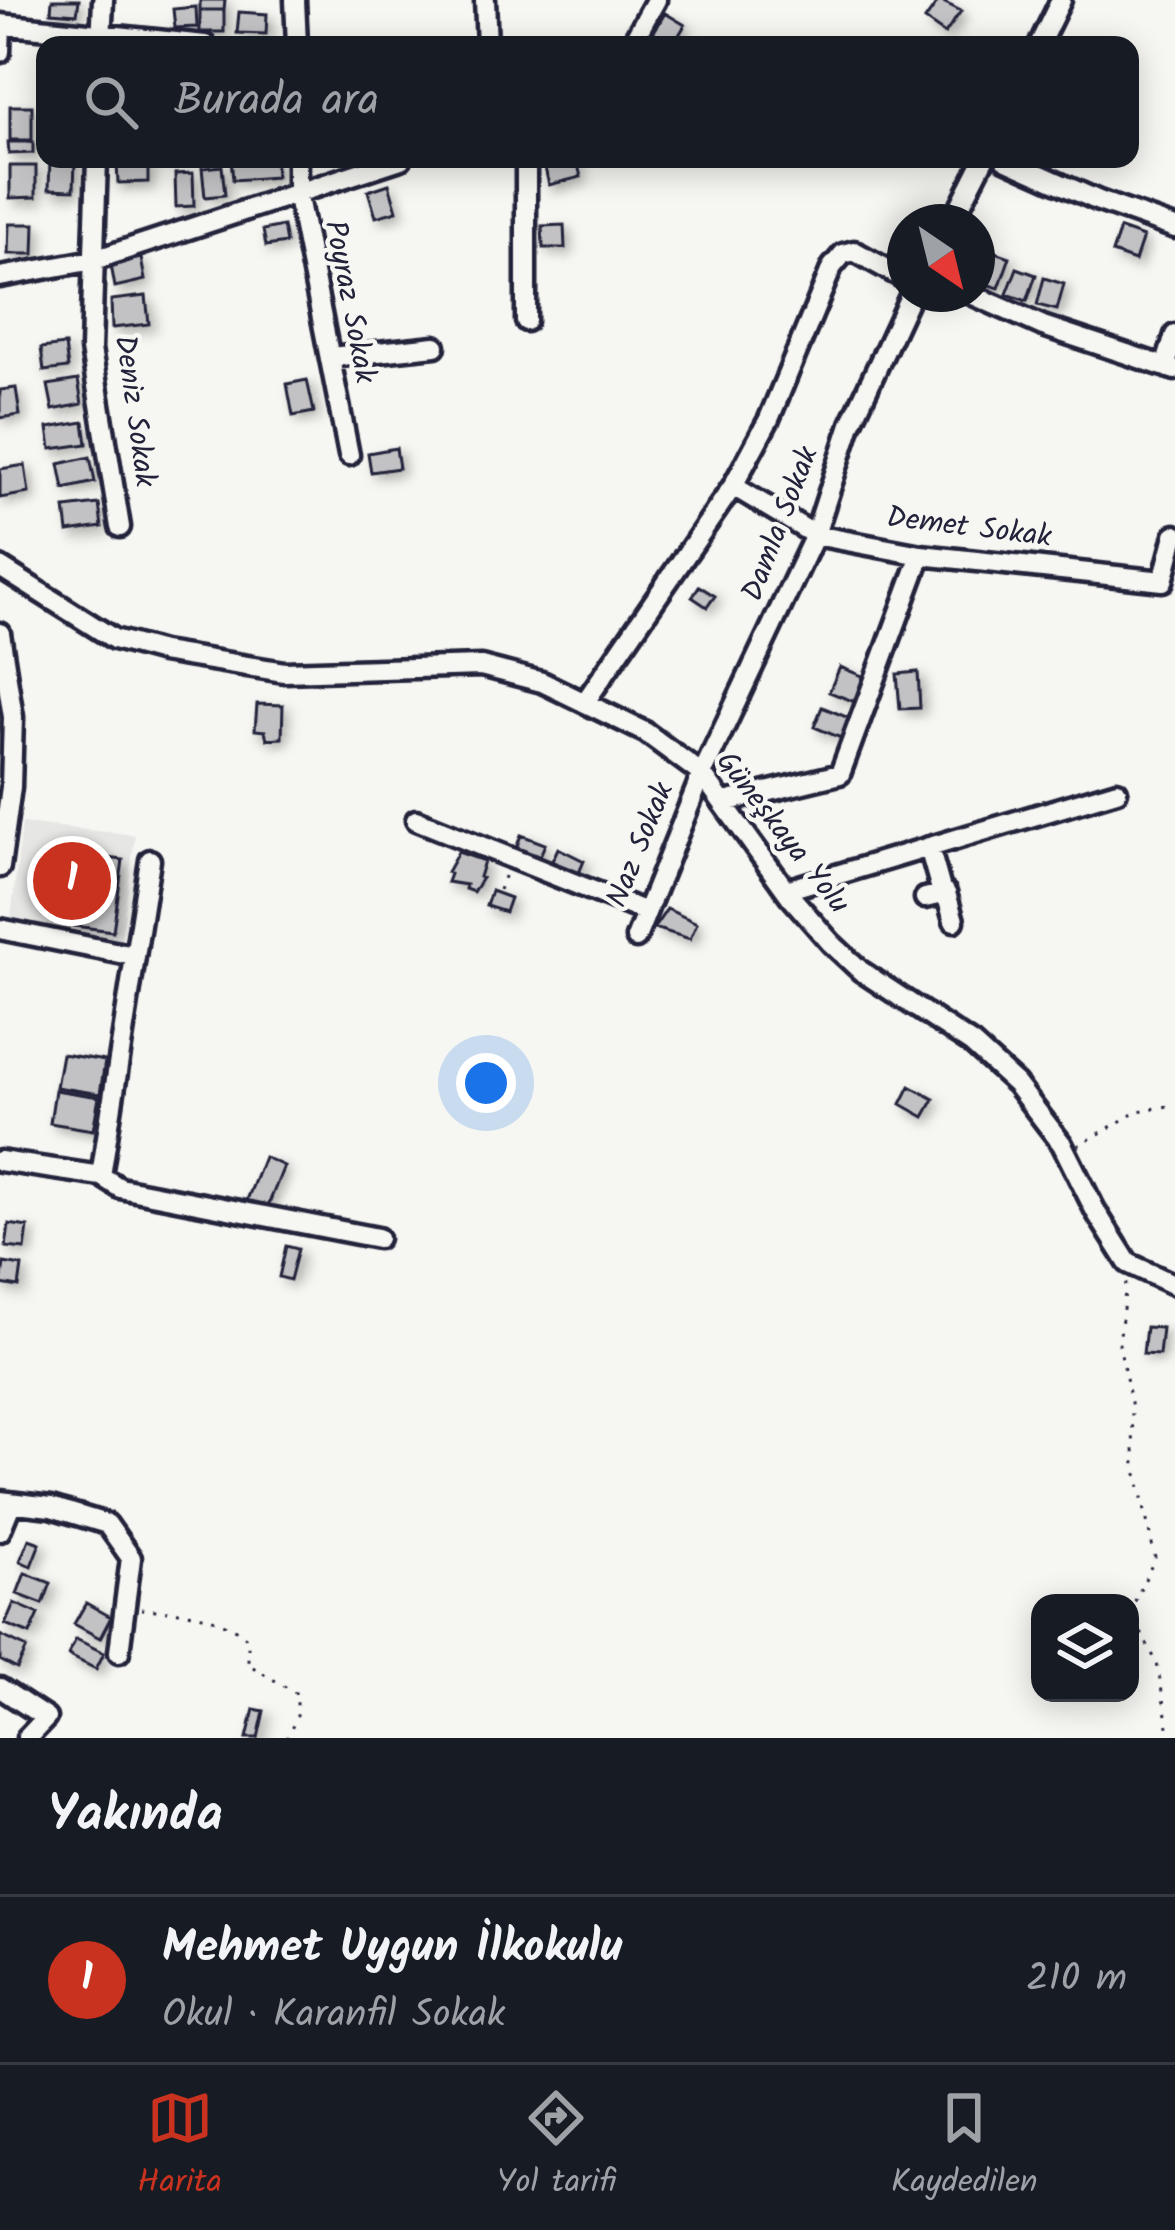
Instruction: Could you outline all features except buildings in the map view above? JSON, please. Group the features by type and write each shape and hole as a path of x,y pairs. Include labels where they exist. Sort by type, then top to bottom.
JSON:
{"street":[{"path":"102,36 103,0"},
{"path":"295,0 296,36"},
{"path":"484,0 486,36"},
{"path":"636,36 656,0"},
{"path":"1044,36 1061,0"},
{"path":"0,52 0,24 76,36"},
{"name":"Deniz Sokak","path":"98,168 91,349 120,527"},
{"name":"Poyraz Sokak","path":"297,168 297,192 349,455"},
{"path":"0,277 94,260 373,168"},
{"path":"526,168 526,321"},
{"path":"961,204 979,168"},
{"path":"1025,168 1175,228"},
{"path":"585,702 733,486 770,419 832,267 843,254 854,251 887,269"},
{"path":"995,305 1043,326 1170,367 1175,335"},
{"name":"Damla Sokak","path":"702,774 815,535 851,424 903,312"},
{"path":"331,357 435,346"},
{"name":"Demet Sokak","path":"733,486 815,535 922,555 1162,581 1175,535"},
{"path":"725,802 840,774 922,555"},
{"name":"Güneşkaya Yolu","path":"0,567 114,639 162,652 284,672 481,666 542,682 645,731 702,774 830,943 861,971 972,1044 1016,1084 1066,1152 1128,1263"},
{"path":"0,633 13,717 0,867"},
{"name":"Naz Sokak","path":"636,938 702,774"},
{"path":"786,890 1117,791"},
{"path":"416,820 646,912"},
{"path":"929,847 933,896 946,892 954,921"},
{"path":"101,1176 150,860"},
{"path":"0,929 134,956"},
{"path":"0,1161 101,1176 120,1188 378,1238"},
{"path":"1128,1263 1175,1285"},
{"path":"0,1531 6,1503 50,1507 106,1524 131,1558 119,1652"},
{"path":"0,1688 46,1718 27,1738"}],"path":[{"path":"1066,1152 1138,1111 1175,1105"},
{"path":"1128,1263 1119,1344 1131,1402 1135,1465 1155,1558 1134,1603 1135,1619 1156,1664 1170,1738"},
{"path":"127,1608 197,1613 228,1622 248,1639 248,1664 297,1694 297,1716 287,1738"}],"shaded area":[{"path":"22,823 135,835 121,942 10,927"}],"place":[{"name":"Mehmet Uygun İlkokulu","path":"72,881"}]}
